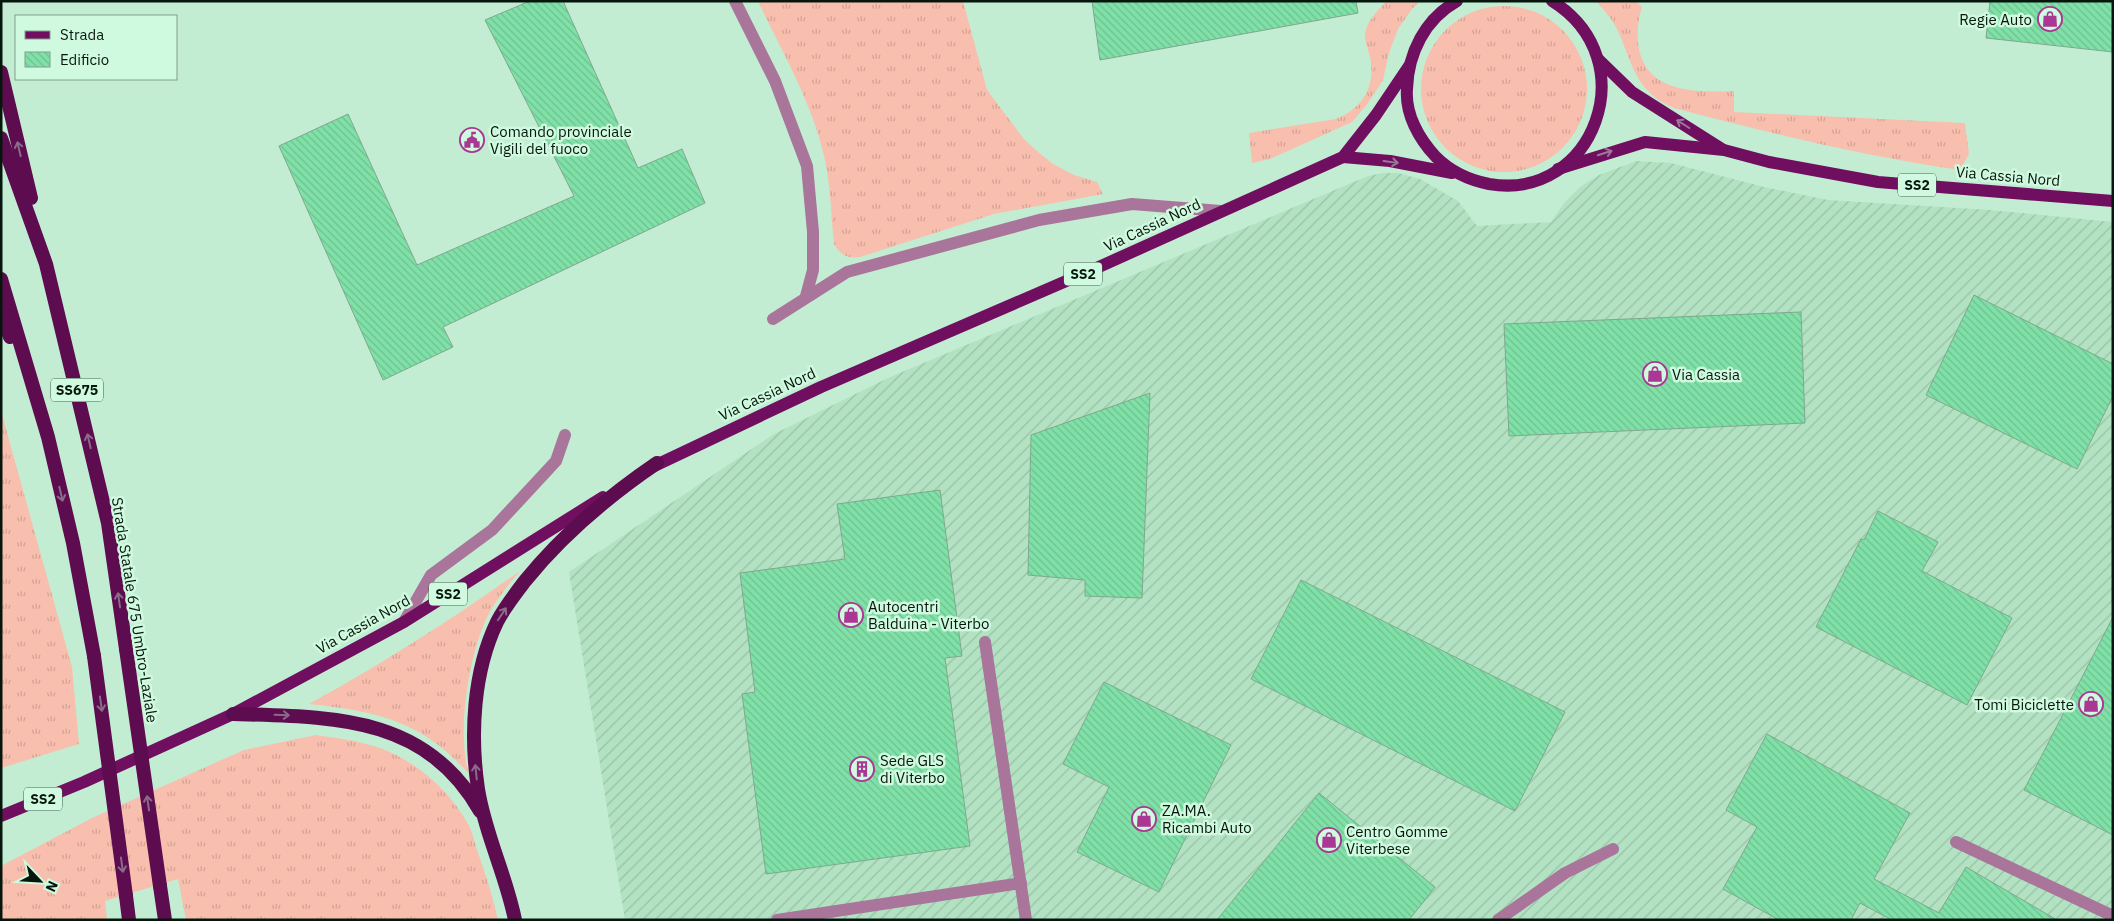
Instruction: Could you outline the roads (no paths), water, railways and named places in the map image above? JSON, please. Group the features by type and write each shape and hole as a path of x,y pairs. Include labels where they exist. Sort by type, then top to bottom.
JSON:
{"highway":[{"path":"1,72 46,264"},
{"name":"Strada Statale 675 Umbro-Laziale","path":"1,138 46,264 108,522 165,920"},
{"name":"SS675","path":"1,279 48,437 73,543 94,656 129,920"},
{"path":"1,314 48,437"},
{"path":"515,920 509,893 485,820 478,790 475,760 476,701 488,647 497,621 542,560 596,507 657,463"},
{"path":"233,714 318,717 365,724 387,730 428,752 445,766 474,800 485,820"}],"main road":[{"name":"SS2","path":"1457,1 1441,12 1420,36 1409,66 1406,92 1409,111 1416,129 1427,147 1442,162 1458,174 1478,182 1506,185 1520,184 1540,178 1558,169 1575,155 1588,138 1597,119 1602,100 1602,78 1591,40 1579,23 1561,5 1552,1"},
{"name":"Via Cassia Nord","path":"1598,59 1632,92 1724,150"},
{"name":"Via Cassia Nord","path":"233,714 404,622 657,463 821,387 1101,266 1343,157 1376,115 1409,66"},
{"name":"Via Cassia Nord","path":"1558,169 1645,142 1724,150 1769,162 1878,182 2113,201"},
{"name":"Via Cassia Nord","path":"1343,157 1390,161 1458,174"},
{"name":"SS2","path":"1,816 84,782 233,714"}],"street":[{"path":"735,1 775,81 807,166 813,232 813,270 806,296"},
{"path":"1441,12 1450,1"},
{"path":"773,319 806,296 847,272 1039,220 1132,204 1221,211"},
{"path":"404,622 431,575 492,530 556,461 565,436"},
{"path":"985,642 1026,920"},
{"path":"1956,842 2113,916"},
{"path":"1498,920 1565,873 1614,849"},
{"path":"777,920 1021,884"}],"place":[{"name":"Regie Auto","path":"2050,19"},
{"name":"Comando provinciale Vigili del fuoco","path":"472,140"},
{"name":"Via Cassia","path":"1655,374"},
{"name":"Autocentri Balduina - Viterbo","path":"851,615"},
{"name":"Tomi Biciclette","path":"2091,704"},
{"name":"Sede GLS di Viterbo","path":"862,769"},
{"name":"ZA.MA. Ricambi Auto","path":"1144,819"},
{"name":"Centro Gomme Viterbese","path":"1329,840"}]}
